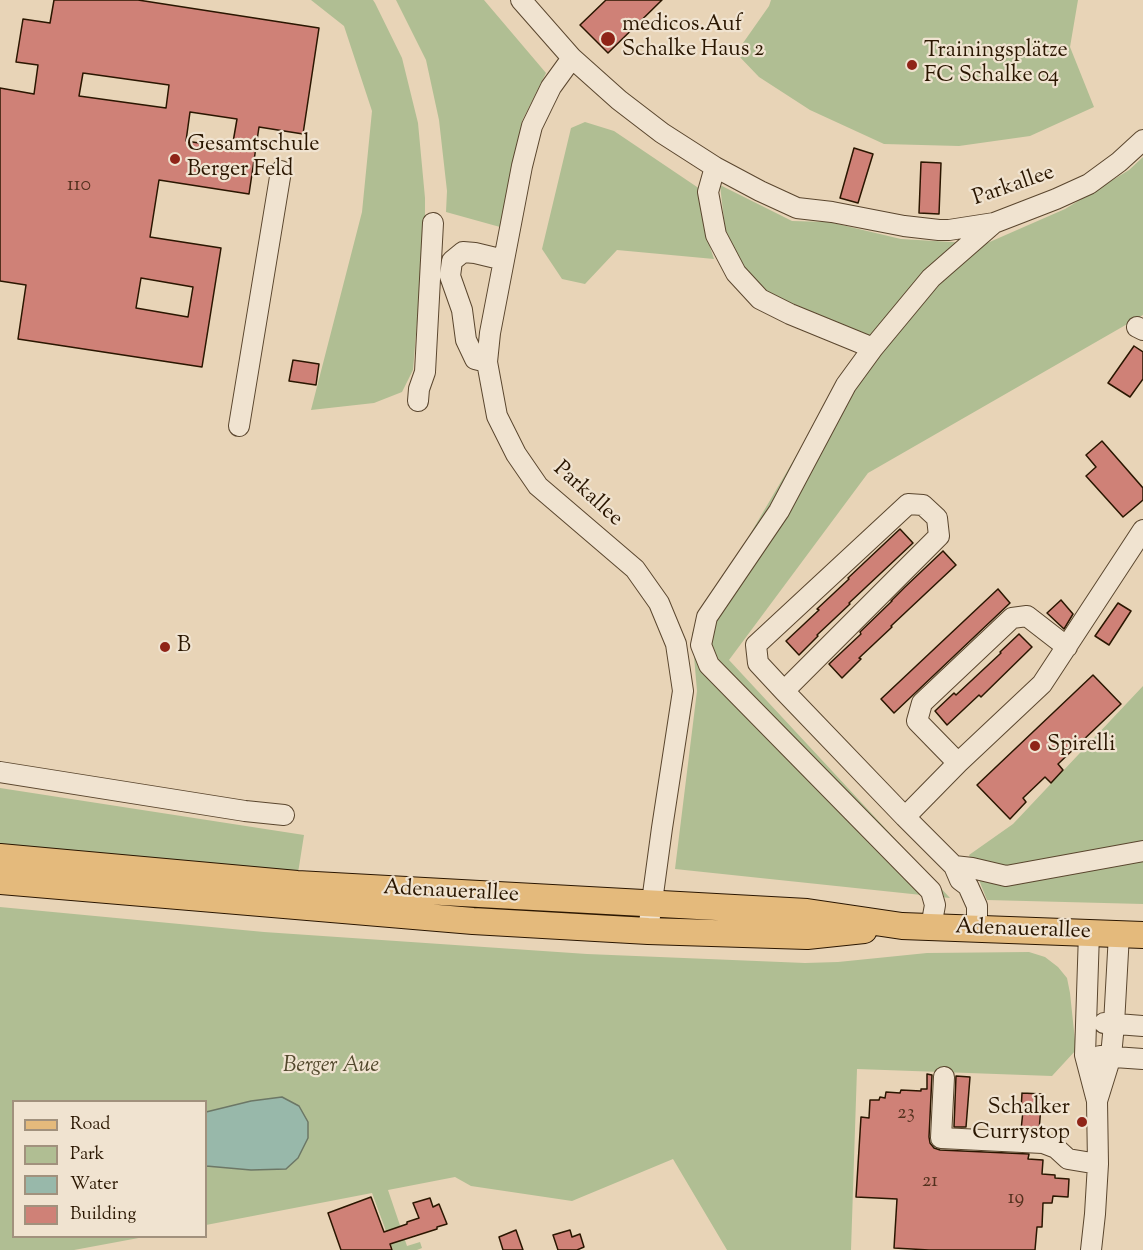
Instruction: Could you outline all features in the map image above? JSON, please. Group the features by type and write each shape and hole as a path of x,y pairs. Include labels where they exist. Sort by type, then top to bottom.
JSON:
{"main road":[{"name":"Adenauerallee","path":"0,857 297,884 807,912 902,926 1131,934"},
{"name":"Adenauerallee","path":"0,881 473,921 648,931 807,936 902,926"}],"street":[{"name":"Parkallee","path":"521,0 572,58 619,100 715,167 797,208 939,230 994,223 1089,184 1119,162 1143,140"},
{"name":"Parkallee","path":"572,58 551,87 532,126 522,166 490,333 487,362 497,416 516,454 538,486 635,569 659,603 676,644 683,691 648,931"},
{"path":"715,167 708,192 716,235 736,273 760,299 790,314 873,348"},
{"path":"240,426 281,171"},
{"path":"418,401 419,389 425,372 433,223"},
{"path":"932,927 935,905 931,891 709,665 700,645 707,617 778,511 846,385 873,348 931,278 994,223"},
{"path":"487,362 476,359 466,340 462,310 450,276 452,261 463,252 476,252 504,260"},
{"path":"784,691 939,536 937,518 923,505 909,504 756,645 758,663 784,691 905,817 954,866 960,880 968,886 977,906 977,929"},
{"path":"905,817 1042,684 1143,530"},
{"path":"958,764 916,721 922,704 1012,618 1027,616 1066,647"},
{"path":"0,772 245,811 284,815"},
{"path":"954,866 1006,876 1143,851"},
{"path":"1089,933 1085,1055 1098,1101 1098,1164 1090,1250"},
{"path":"1098,1101 1111,1056 1114,1024 1131,934"},
{"path":"1085,1022 1143,1026"},
{"path":"1085,1055 1143,1059"},
{"path":"944,1077 941,1138 1043,1143 1056,1148 1068,1159 1098,1164"}],"green space":[{"path":"311,0 373,0 375,3 402,58 418,123 425,198 425,225 413,370 402,392 374,403 311,410 362,212 372,111 344,26"},
{"path":"396,0 484,0 546,73 522,121 500,227 446,212 447,191 439,120 426,60"},
{"name":"Trainingsplätze FC Schalke 04","path":"771,0 1078,0 1070,47 1094,107 1030,136 959,146 884,144 810,110 759,77 736,53"},
{"path":"585,122 614,131 700,189 704,229 714,259 617,250 585,284 562,279 542,249 571,128"},
{"path":"1143,157 1143,315 868,473 729,660 950,898 675,869 697,691 692,633 866,337 781,302 759,289 740,261 725,229 720,185 792,221 829,222 901,239 985,244 1065,209 1129,170"},
{"path":"1143,686 1143,904 987,900 969,855 1013,824"},
{"path":"0,788 304,835 298,873 0,844"},
{"name":"Berger Aue","path":"0,907 264,932 587,954 805,963 927,953 1029,952 1045,957 1067,978 1076,1050 1052,1076 857,1069 851,1250 727,1250 673,1159 572,1201 471,1186 455,1177 388,1190 407,1246 420,1242 422,1248 417,1250 393,1250 372,1193 207,1225 207,1100 12,1100 12,1238 139,1238 74,1250 0,1250"}],"water":[{"path":"282,1097 299,1106 308,1122 308,1138 298,1158 286,1169 251,1170 207,1166 207,1112 251,1101"}],"building":[{"path":"54,0 138,0 319,28 303,134 259,127 249,194 159,180 150,237 221,248 202,367 18,339 26,285 0,281 0,88 34,94 38,65 16,62 23,19 50,23","holes":["83,73 169,85 166,108 79,96","190,112 237,119 232,148 186,141","141,278 193,287 188,317 136,308"]},
{"name":"medicos.Auf Schalke Haus 2","path":"606,0 662,0 608,53 580,25"},
{"path":"854,148 873,154 858,203 840,198"},
{"path":"921,162 941,163 939,214 919,213"},
{"path":"1134,346 1143,352 1143,379 1130,397 1108,383"},
{"path":"293,360 319,364 316,385 289,381"},
{"path":"1102,441 1143,488 1143,500 1123,517 1086,476 1096,467 1086,455"},
{"path":"900,529 913,543 849,603 799,655 786,641"},
{"path":"943,551 956,565 891,626 842,678 829,664"},
{"path":"998,589 1010,603 894,713 881,699"},
{"path":"1061,600 1073,614 1064,629 1047,613"},
{"path":"1118,603 1131,611 1109,645 1095,636"},
{"path":"1019,634 1032,647 981,697 979,695 947,725 935,711 954,693 956,695"},
{"path":"1093,675 1121,704 1058,764 1063,770 1051,783 1045,777 1023,798 1026,802 1010,819 977,785"},
{"path":"927,1074 932,1075 929,1137 934,1148 1029,1154 1028,1159 1043,1160 1042,1174 1069,1179 1068,1197 1053,1196 1052,1203 1043,1203 1042,1227 1037,1227 1035,1250 894,1248 897,1199 856,1197 861,1117 869,1118 870,1100 885,1098 886,1092 900,1093 901,1090 927,1089"},
{"path":"956,1076 970,1077 966,1127 954,1127"},
{"path":"1022,1093 1042,1094 1039,1131 1021,1130"},
{"path":"371,1197 384,1232 419,1218 413,1203 430,1198 433,1207 439,1204 447,1224 390,1244 392,1250 341,1250 328,1213"},
{"path":"516,1230 523,1250 503,1250 499,1237"},
{"path":"570,1230 572,1237 580,1234 584,1247 577,1250 558,1250 553,1235"}],"place":[{"name":"medicos.Auf Schalke Haus 2","path":"608,39"},
{"name":"Trainingsplätze FC Schalke 04","path":"912,65"},
{"name":"Gesamtschule Berger Feld","path":"175,159"},
{"name":"B","path":"165,647"},
{"name":"Spirelli","path":"1035,746"},
{"name":"Schalker Currystop","path":"1082,1122"}]}
